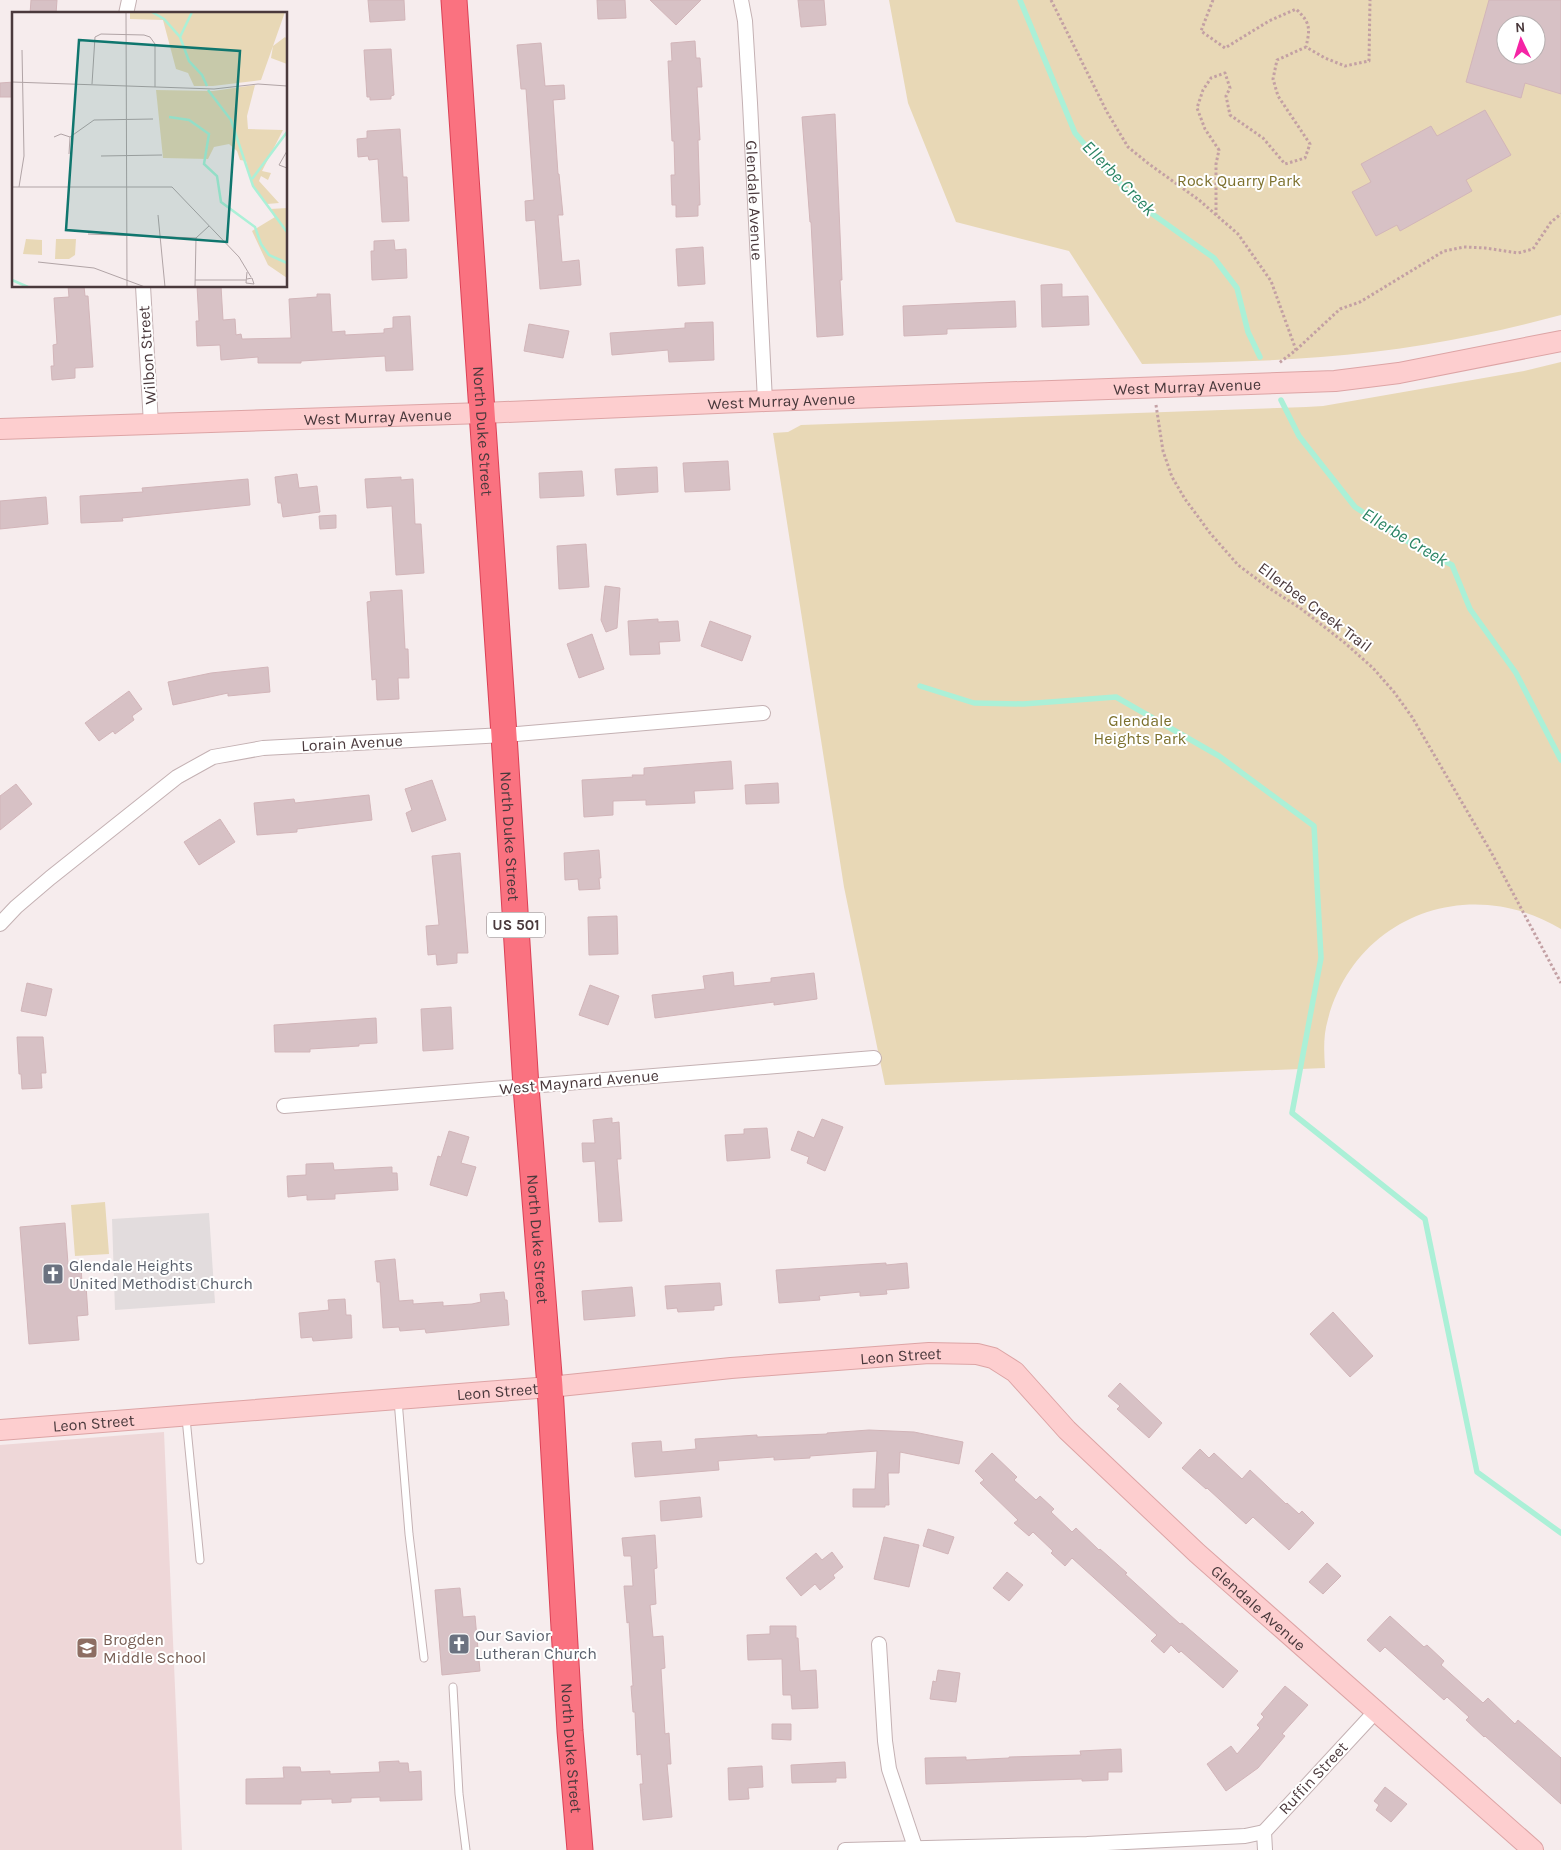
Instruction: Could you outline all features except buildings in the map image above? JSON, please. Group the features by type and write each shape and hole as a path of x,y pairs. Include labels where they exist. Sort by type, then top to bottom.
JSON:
{"highway":[{"name":"North Duke Street","path":"454,0 483,413 526,1087 550,1387 570,1731 580,1850"}],"street":[{"name":"Glendale Avenue","path":"741,0 745,21 751,112 765,401"},
{"name":"Wilbon Street","path":"143,288 151,424"},
{"name":"West Murray Avenue","path":"0,429 1334,381 1399,373 1561,341"},
{"name":"Lorain Avenue","path":"0,924 50,878 177,777 214,757 263,748 504,735 763,713"},
{"name":"West Maynard Avenue","path":"284,1106 874,1058"},
{"name":"Leon Street","path":"0,1430 550,1387 731,1368 919,1354 961,1353 977,1354 992,1358"},
{"name":"Glendale Avenue","path":"992,1358 1020,1376 1067,1430 1197,1553 1375,1712 1534,1850"},
{"path":"879,1644 885,1741 889,1769 916,1849"},
{"name":"Ruffin Street","path":"1264,1832 1375,1712"},
{"path":"845,1850 1097,1843 1245,1836 1264,1832 1264,1850"}],"lane":[{"path":"398,1398 409,1534 424,1658"},
{"path":"186,1415 200,1560"},
{"path":"453,1688 460,1794 466,1850"}],"path":[{"path":"1051,0 1107,112 1128,147 1238,234 1270,281 1296,350"},
{"path":"1213,0 1201,31 1225,48 1269,21 1296,9 1306,19 1310,32 1306,47"},
{"path":"1306,47 1325,58 1346,66 1369,61 1370,0"},
{"path":"1216,215 1216,164 1219,150 1205,129 1197,108 1202,90 1211,78 1225,74 1230,88 1226,96 1230,116 1263,138 1285,164 1305,158 1310,144 1278,96 1273,79 1278,60 1306,47"},
{"path":"1271,364 1280,364 1340,309 1360,302 1444,251 1464,247 1518,253 1532,249 1551,222 1561,214"},
{"name":"Ellerbee Creek Trail","path":"1156,405 1163,451 1172,477 1185,499 1210,533 1238,564 1269,588 1300,608 1345,643 1373,668 1412,716 1491,852 1561,983"}],"shaded area":[{"path":"209,1213 215,1303 115,1310 112,1219"},
{"name":"Brogden Middle School","path":"164,1432 182,1850 0,1850 0,1445"}],"green space":[{"name":"Rock Quarry Park","path":"889,0 1561,0 1561,315 1502,330 1382,351 1277,360 1142,364 1069,251 956,222 908,103"},
{"name":"Glendale Heights Park","path":"1561,362 1561,929 1526,913 1490,905 1455,906 1421,914 1390,930 1363,953 1342,983 1326,1025 1324,1044 1325,1068 885,1085 844,887 773,433 788,432 801,425 1323,406 1524,371"},
{"path":"105,1202 109,1254 75,1256 71,1205"}],"waterway":[{"name":"Ellerbe Creek","path":"1020,0 1075,133 1104,167 1144,208 1214,258 1237,288 1248,332 1260,357"},
{"name":"Ellerbe Creek","path":"1281,400 1299,436 1355,507 1416,547 1452,565 1470,609 1516,673 1561,760"},
{"path":"920,686 974,703 1023,704 1116,697 1219,756 1314,826 1321,958 1292,1113 1425,1219 1477,1472 1561,1533"}],"place":[{"name":"Glendale Heights United Methodist Church","path":"53,1274"},
{"name":"Our Savior Lutheran Church","path":"459,1644"},
{"name":"Brogden Middle School","path":"87,1648"}]}
